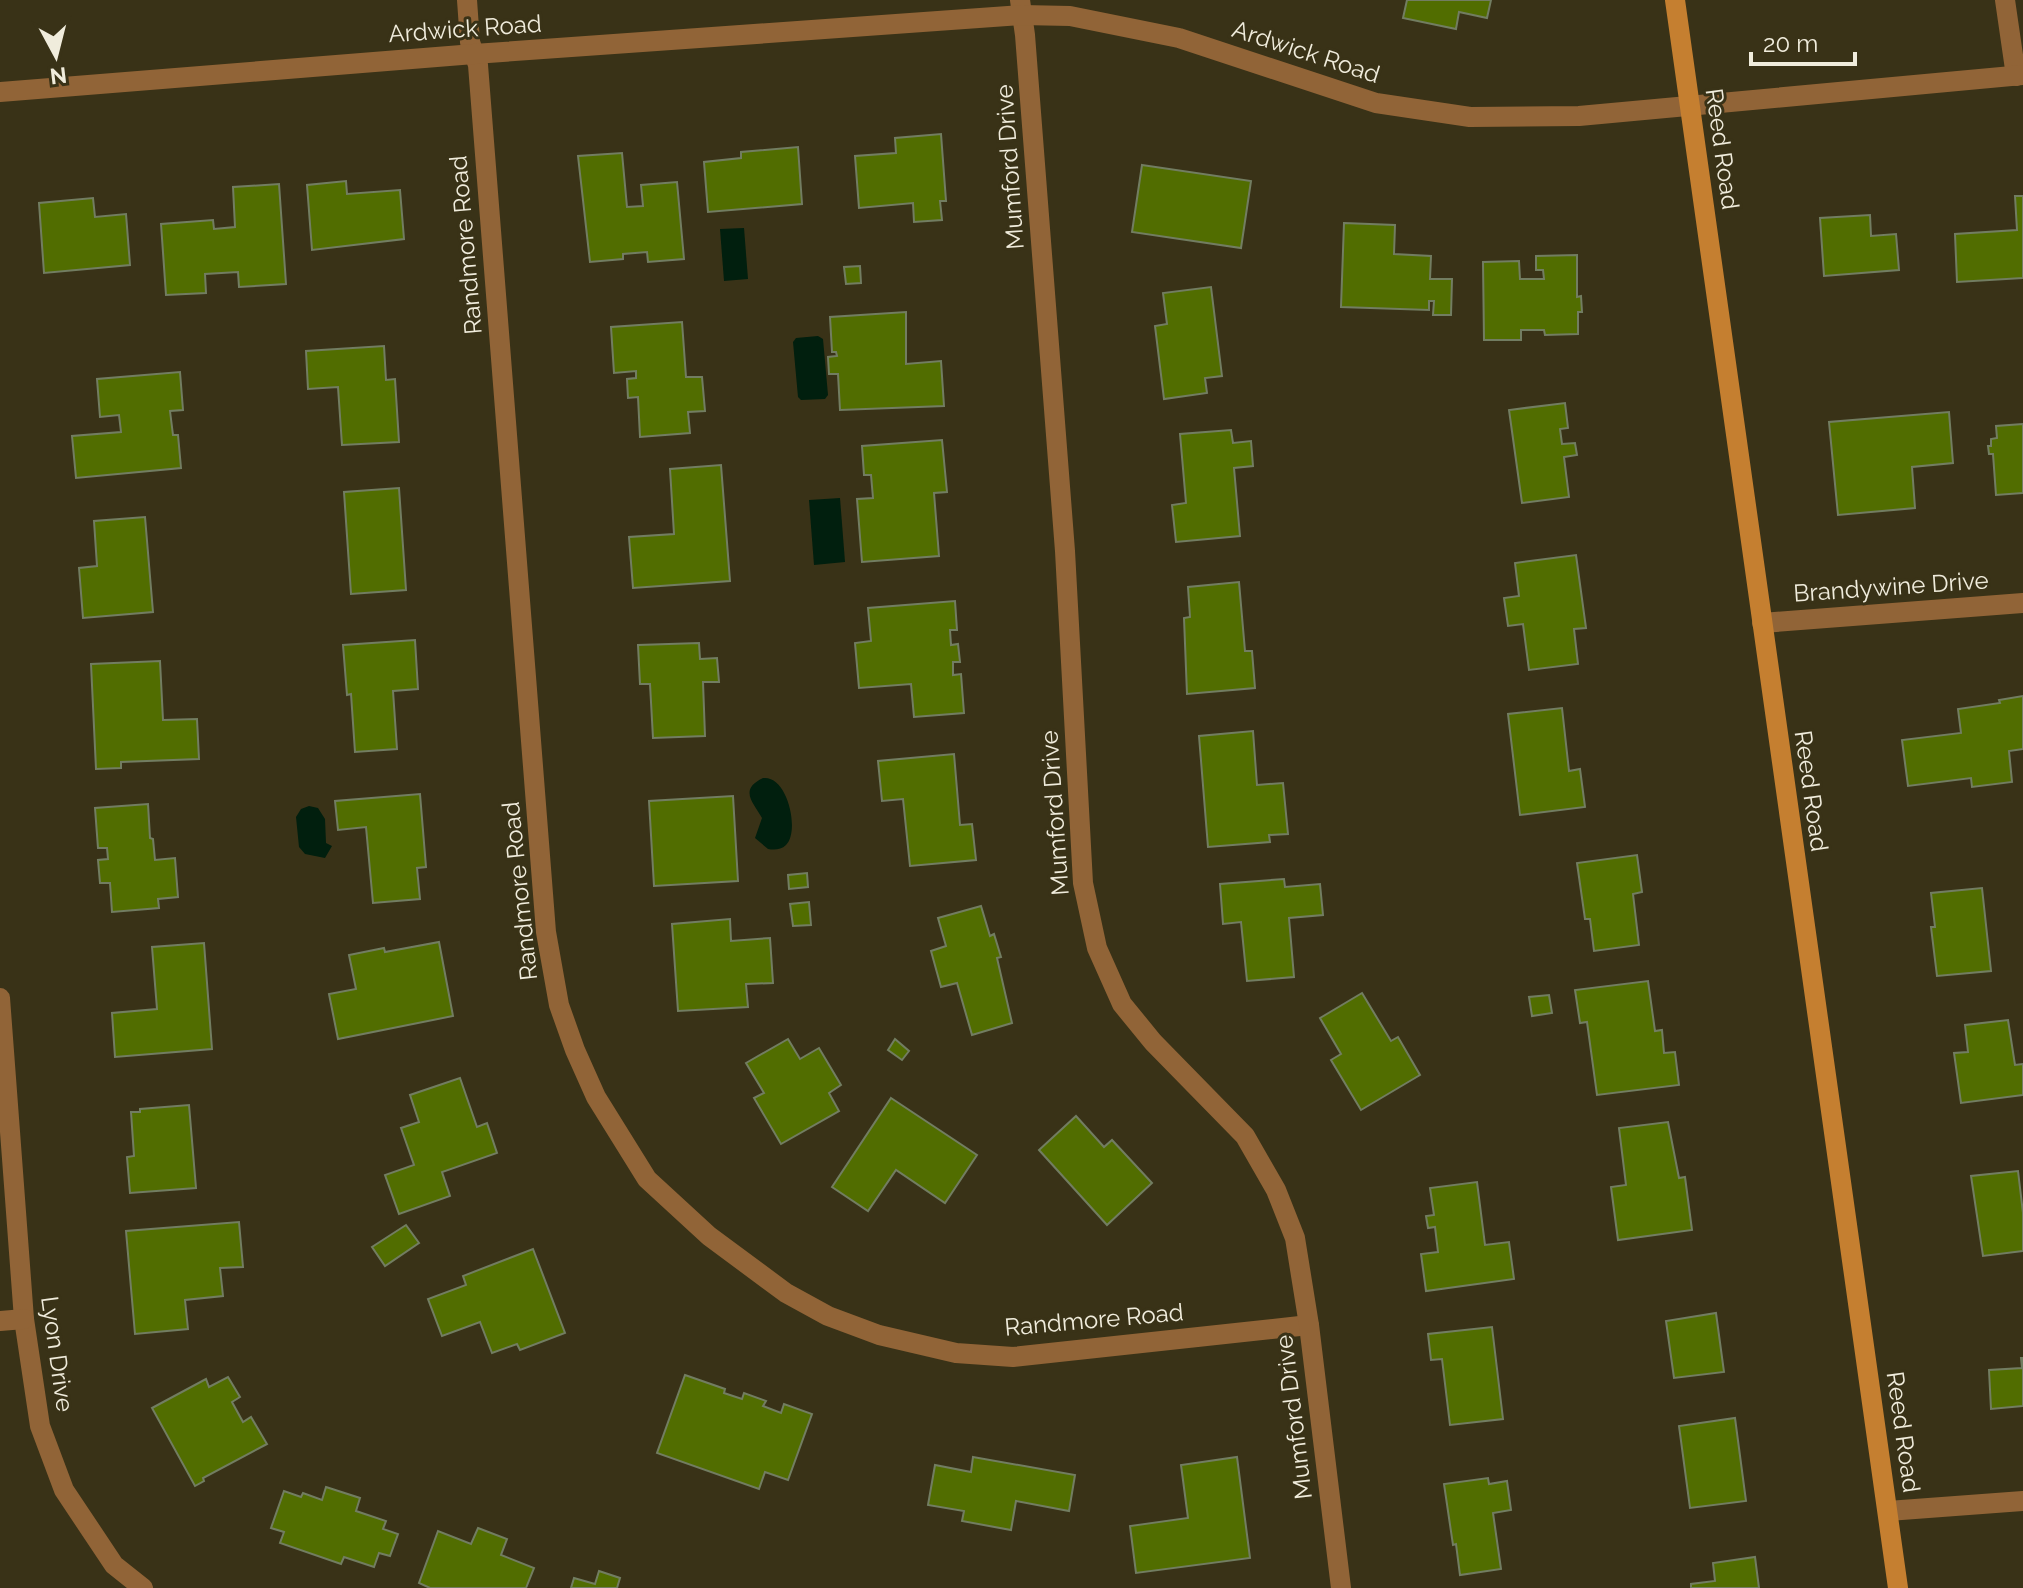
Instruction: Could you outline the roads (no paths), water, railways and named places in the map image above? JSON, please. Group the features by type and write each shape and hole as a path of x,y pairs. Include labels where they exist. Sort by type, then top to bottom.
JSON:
{"main road":[{"name":"Reed Road","path":"1675,0 1898,1588"}],"street":[{"name":"Randmore Road","path":"467,0 470,42 478,65 546,932 559,1005 575,1050 596,1097 647,1179 709,1236 786,1293 828,1316 879,1335 956,1353 1013,1357 1309,1325"},
{"path":"2005,0 2019,75"},
{"name":"Ardwick Road","path":"0,92 1021,7 1179,38 1376,103 1470,117 1579,116 2019,75"},
{"name":"Mumford Drive","path":"1021,7 1065,551 1083,883 1097,948 1122,1004 1153,1042 1245,1136 1276,1190 1295,1238 1309,1325 1341,1588"},
{"name":"Brandywine Drive","path":"1762,623 2023,603"},
{"name":"Lyon Drive","path":"0,998 24,1319 40,1426 64,1490 114,1565 143,1588"},
{"path":"0,1321 24,1319"},
{"path":"1888,1511 2023,1501"}]}
